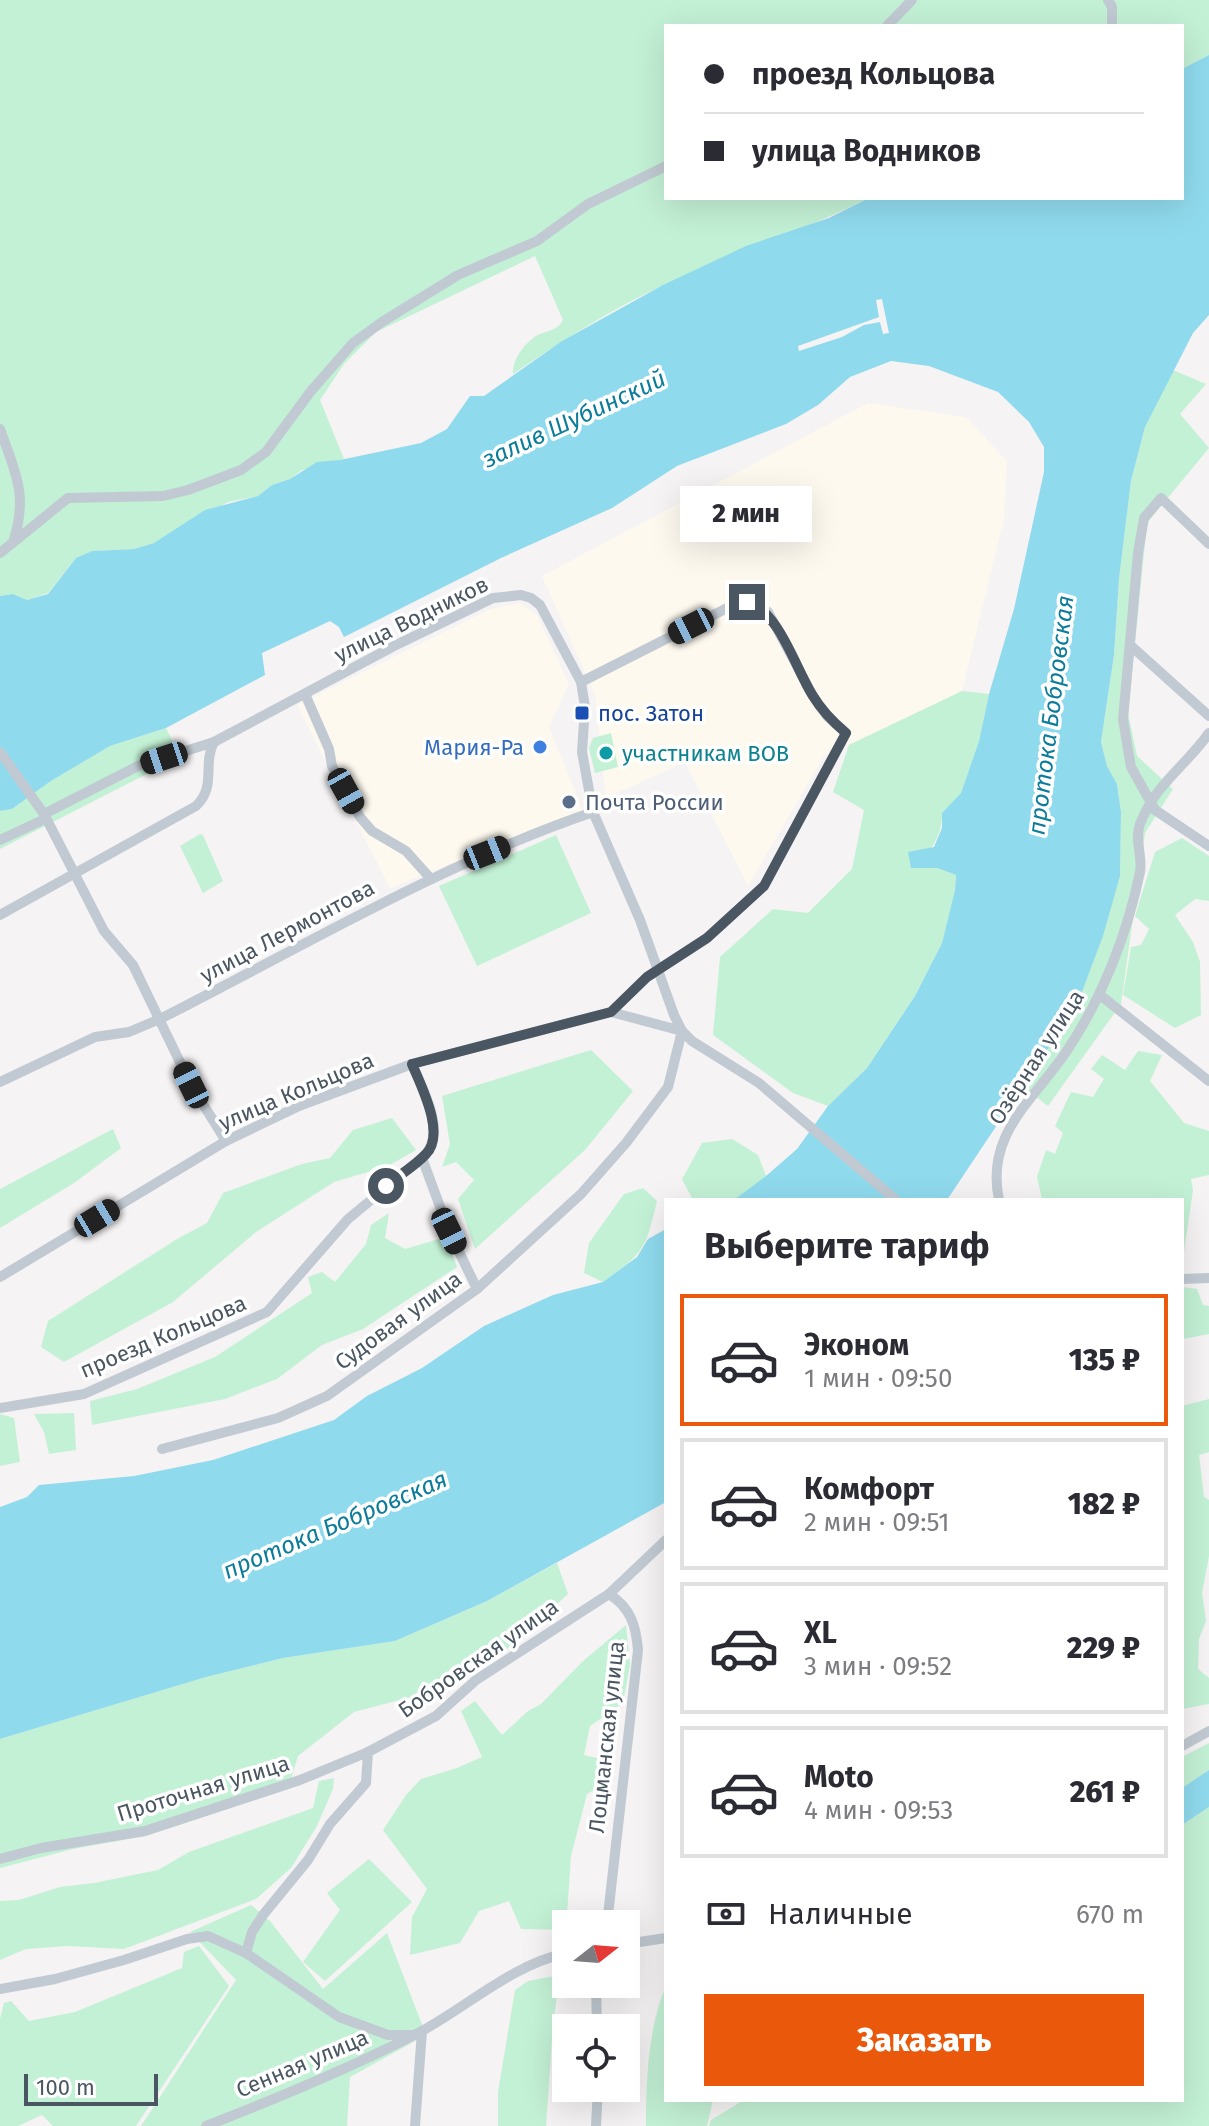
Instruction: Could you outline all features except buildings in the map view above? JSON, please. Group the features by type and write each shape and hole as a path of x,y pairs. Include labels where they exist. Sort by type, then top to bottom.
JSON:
{"street":[{"path":"889,24 912,0"},
{"path":"1108,0 1112,7 1112,24"},
{"path":"0,553 68,498 163,496 241,470 266,452 311,391 353,343 382,322 458,275 537,241 588,204 664,167"},
{"path":"0,429 22,494 19,524 13,541"},
{"path":"1209,544 1161,498 1144,518 1123,719 1131,767 1155,810 1209,846"},
{"name":"улица Водников","path":"0,840 138,766 214,742 493,598 508,595 531,598 540,605 581,682"},
{"path":"611,1012 658,968 707,938 764,886 846,733 827,716 813,696 768,612 747,602 739,602 581,682 585,707 582,752 593,812 658,968 682,1031 692,1041 759,1083 894,1198"},
{"path":"1130,645 1209,716"},
{"path":"305,694 329,749 332,766 360,817 372,831 406,851 431,879"},
{"name":"Озёрная улица","path":"999,1198 995,1162 1014,1119 1066,1052 1100,995 1126,923 1141,869 1138,829 1151,798 1209,733"},
{"path":"0,915 196,806 209,788 208,759 214,742"},
{"path":"0,752 44,816 104,931 133,965 191,1085 226,1141"},
{"name":"улица Лермонтова","path":"0,1082 95,1037 129,1032 160,1019 431,879 487,853 593,812"},
{"path":"1100,995 1209,1081"},
{"name":"улица Кольцова","path":"0,1277 226,1141 299,1106 412,1064 611,1012 682,1031"},
{"name":"Судовая улица","path":"162,1449 278,1418 327,1396 477,1289 581,1194 626,1143 668,1087 682,1031"},
{"path":"412,1064 430,1108 433,1127 434,1141 422,1158 449,1231 477,1289"},
{"name":"проезд Кольцова","path":"0,1408 84,1394 267,1312 348,1219 422,1158"},
{"path":"1184,1279 1209,1278"},
{"path":"609,1594 664,1542"},
{"name":"Бобровская улица","path":"368,1752 436,1716 476,1680 609,1594"},
{"name":"Лоцманская улица","path":"609,1594 619,1600 630,1614 636,1628 638,1650 609,1910"},
{"path":"1184,1745 1209,1731"},
{"path":"246,1953 252,1932 263,1915 308,1860 330,1824 366,1783 368,1752"},
{"name":"Проточная улица","path":"0,1859 41,1848 145,1831 300,1780 368,1752"},
{"path":"0,1989 55,1979 208,1936 246,1953 339,2017 388,2035 418,2033 531,1966 552,1958"},
{"path":"640,1942 664,1938"},
{"path":"415,2126 418,2033"},
{"name":"Сенная улица","path":"206,2126 368,2058 418,2033"},
{"path":"596,2126 597,2102"}],"shaded area":[{"path":"868,403 966,417 1007,461 1004,519 962,691 824,756 748,886 685,762 606,798 595,695 542,576"},
{"path":"520,603 537,615 569,684 549,727 583,811 390,888 297,705 490,609"}],"green space":[{"path":"0,0 1209,0 1209,55 1184,68 1184,24 664,24 664,200 865,200 646,293 513,374 517,358 527,343 554,329 563,320 535,256 376,332 344,364 320,400 344,459 302,470 258,496 228,502 154,543 134,549 92,551 76,558 48,593 27,600 13,594 0,596"},
{"path":"1173,370 1206,384 1180,414 1209,448 1147,523 1128,713 1137,756 1173,789 1145,833 1121,1004 1048,1106 1022,1086 1077,1005 1120,876 1121,812 1117,784 1107,766 1101,742 1114,655 1119,579 1131,481 1145,427"},
{"path":"962,691 989,694 979,741 961,793 942,813 934,844 912,868 937,868 956,875 942,943 915,996 867,1068 828,1106 793,1093 713,1035 720,957 773,909 808,913 852,869 864,810 833,792 849,745"},
{"path":"166,728 180,757 0,849 0,811 12,809 51,781 110,746"},
{"path":"611,733 618,767 595,773 589,748 593,738"},
{"path":"200,834 223,881 203,893 180,846"},
{"path":"556,835 591,913 477,966 439,886"},
{"path":"1182,838 1209,856 1209,901 1195,899 1175,915 1193,942 1200,962 1201,1015 1175,1028 1123,995 1131,947 1141,945 1149,929 1135,916 1155,852"},
{"path":"591,1050 633,1091 585,1150 475,1249 458,1199 474,1180 456,1162 442,1167 450,1144 442,1096"},
{"path":"1138,1051 1162,1055 1150,1081 1184,1123 1209,1131 1209,1175 1191,1179 1193,1190 1184,1252 1184,1198 1042,1198 1037,1177 1046,1150 1055,1154 1063,1133 1055,1126 1071,1092 1093,1097 1104,1079 1091,1069 1102,1055 1125,1070"},
{"path":"392,1118 416,1150 388,1166 334,1182 256,1232 173,1302 64,1362 41,1347 48,1321 207,1223 223,1193 302,1164 330,1158 353,1130"},
{"path":"113,1129 121,1148 74,1183 0,1228 0,1189"},
{"path":"732,1139 758,1155 766,1176 739,1198 692,1198 682,1179 702,1143"},
{"path":"643,1188 657,1201 641,1249 603,1282 584,1273 589,1243 624,1194"},
{"path":"389,1213 385,1238 405,1249 446,1237 457,1267 363,1329 322,1345 277,1379 225,1399 92,1425 90,1401 137,1389 215,1357 312,1293 308,1277 322,1272 335,1282 366,1244 371,1225"},
{"path":"1184,1287 1197,1289 1203,1305 1209,1306 1209,1334 1184,1339"},
{"path":"1209,1399 1209,1452 1199,1455 1204,1497 1209,1500 1209,1556 1202,1593 1206,1621 1199,1639 1198,1669 1209,1678 1209,1704 1184,1709 1184,1405"},
{"path":"74,1413 76,1450 49,1454 44,1432 34,1414"},
{"path":"0,1414 14,1418 20,1462 0,1466"},
{"path":"557,1563 568,1594 497,1658 430,1692 354,1712 298,1756 288,1789 145,1836 73,1849 0,1868 0,1739 206,1677 283,1658 395,1641 487,1601"},
{"path":"626,1625 630,1665 623,1703 590,1726 584,1755 612,1762 609,1781 587,1794 571,1856 567,1910 552,1910 552,1930 521,1929 509,1901 479,1911 460,1943 410,1955 412,1917 427,1889 383,1830 406,1795 421,1779 482,1757 461,1711 475,1701 502,1735 528,1711 541,1704 583,1661"},
{"path":"1209,1743 1209,1770 1184,1787 1184,1756"},
{"path":"334,1778 333,1789 317,1826 291,1868 256,1899 124,1949 67,1946 26,1949 0,1960 0,1901 19,1900 60,1887 158,1870 189,1852 313,1808 319,1781"},
{"path":"1209,1807 1209,2126 709,2126 711,2120 741,2102 1184,2102 1184,1824"},
{"path":"369,1859 412,1902 325,1981 303,1962 340,1910 327,1893"},
{"path":"251,1905 270,1921 323,1989 387,1933 426,2035 350,2077 347,2126 141,2126 236,1980 190,1932"},
{"path":"199,1946 229,1986 136,2126 53,2126 42,2115 18,2126 0,2126 0,2019 4,2003 11,2001 29,2021 75,2012 182,1968 184,1952"},
{"path":"552,1976 552,1998 557,1998 552,2014 546,2126 498,2126 498,2092 515,1990 528,1981"},
{"path":"664,1991 664,2102 713,2102 707,2126 646,2126 648,2072"}],"water":[{"path":"1209,55 1209,315 1193,333 1145,427 1131,481 1119,579 1114,655 1101,742 1107,766 1117,784 1121,812 1120,876 1103,936 1077,1005 948,1198 737,1198 797,1149 828,1106 867,1068 915,996 942,943 956,875 937,868 911,868 908,852 934,847 942,828 942,813 961,793 979,741 1014,609 1044,472 1044,447 1029,422 998,392 929,366 891,361 850,377 818,405 786,424 677,466 612,508 501,558 344,637 339,627 330,621 262,653 265,675 166,728 110,746 51,781 12,809 0,811 0,596 13,594 27,600 48,594 76,558 92,551 134,549 154,543 205,510 258,496 272,485 290,479 317,462 421,443 447,429 470,396 484,396 562,341 663,285 746,246 829,218 865,200 1184,200 1184,68"},
{"name":"протока Бобровская","path":"664,1230 664,1503 487,1601 395,1641 283,1658 206,1677 0,1739 0,1507 27,1497 39,1485 134,1476 213,1460 334,1420 367,1396 422,1368 484,1326 553,1295 603,1282 637,1257 648,1239"},
{"path":"1209,1770 1209,1807 1184,1824 1184,1787"}],"pier":[{"path":"882,299 889,333 883,334 880,322 864,325 842,337 799,351 798,346 879,317 876,300"}],"place":[{"name":"пос. Затон","path":"582,713"},
{"name":"Мария-Ра","path":"540,747"},
{"name":"участникам ВОВ","path":"606,753"},
{"name":"Почта России","path":"569,802"}],"route":[{"path":"386,1186 427,1154 434,1141 430,1108 412,1064 611,1012 647,977 707,938 764,886 846,733 827,716 813,696 768,612 747,602"}],"water label":[{"name":"залив Шубинский","path":"574,419"}]}
